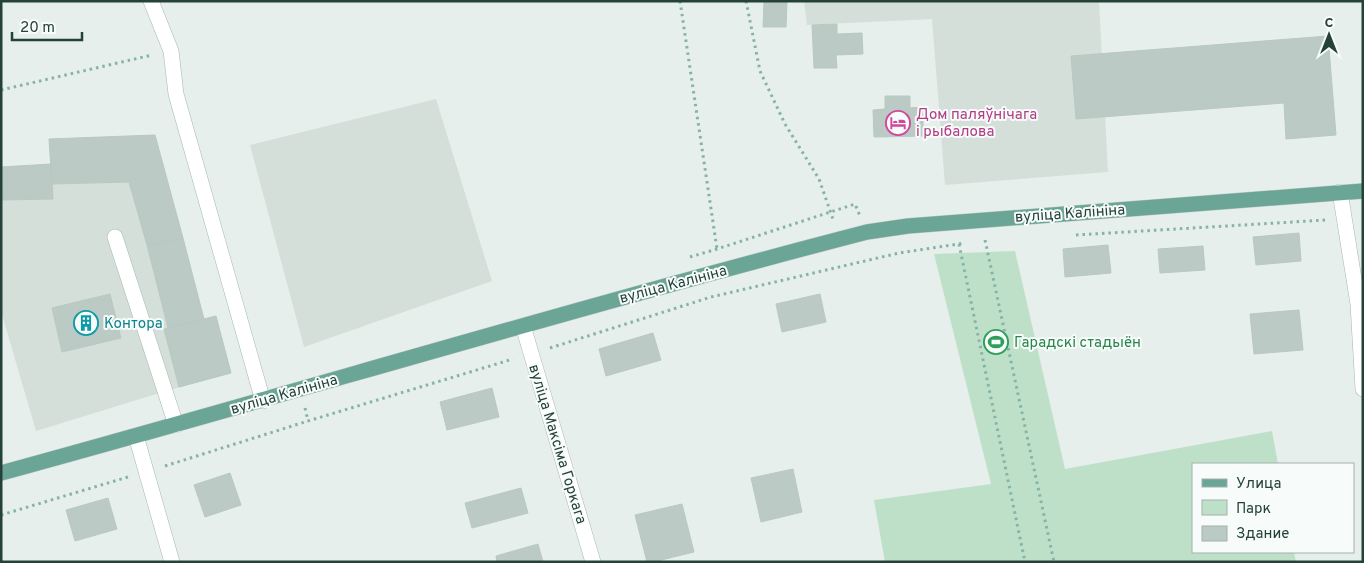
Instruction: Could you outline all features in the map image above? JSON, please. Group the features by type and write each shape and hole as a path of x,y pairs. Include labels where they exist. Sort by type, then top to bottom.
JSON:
{"main road":[{"name":"вуліца Калініна","path":"1,473 523,326 867,232 908,226 1363,191"}],"street":[{"path":"151,1 170,51 176,94 263,400"},
{"path":"1340,192 1358,304 1363,389"},
{"path":"115,237 176,425"},
{"name":"вуліца Максіма Горкага","path":"523,326 593,562"},
{"path":"136,436 172,562"}],"path":[{"path":"680,1 717,249"},
{"path":"746,1 760,71 785,124 819,179 840,239"},
{"path":"1,90 170,51"},
{"path":"1072,235 1345,219"},
{"path":"976,241 985,240 1054,562"},
{"path":"1,514 146,472 711,297 900,253 968,243"},
{"path":"959,244 1025,562"}],"shaded area":[{"path":"804,1 1099,1 1108,172 945,185 932,19 807,25"},
{"path":"436,99 492,281 304,347 250,145"},
{"path":"155,135 204,319 216,316 231,373 36,431 1,311 1,167 51,164 49,139"}],"green space":[{"name":"Гарадскі стадыён","path":"1015,251 1065,469 1272,431 1278,463 1192,463 1192,553 1294,553 1296,562 885,562 874,500 991,484 934,254"}],"building":[{"path":"764,1 787,2 786,27 763,27"},
{"path":"837,24 837,34 862,33 863,54 836,55 837,68 814,68 812,25"},
{"path":"1328,36 1336,135 1286,139 1284,103 1076,119 1071,56"},
{"name":"Дом паляўнічага і рыбалова","path":"885,96 910,96 910,108 923,107 923,136 874,137 873,110 885,109"},
{"path":"155,135 183,238 147,245 129,182 52,184 49,139"},
{"path":"51,164 53,199 1,200 1,167"},
{"path":"1299,233 1301,261 1256,265 1253,237"},
{"path":"183,238 204,319 168,328 147,245"},
{"path":"1108,245 1111,273 1065,277 1063,249"},
{"path":"1203,246 1205,270 1160,273 1158,249"},
{"name":"Контора","path":"110,294 121,338 62,352 52,308"},
{"path":"820,294 826,322 782,332 776,304"},
{"path":"1299,310 1303,350 1254,354 1250,314"},
{"path":"216,316 231,373 179,387 164,329"},
{"path":"653,333 661,360 606,376 599,349"},
{"path":"492,388 499,417 447,430 440,402"},
{"path":"793,469 802,512 761,522 751,478"},
{"path":"230,473 241,505 205,517 194,485"},
{"path":"521,488 528,513 472,528 465,503"},
{"path":"108,498 117,529 75,541 66,510"},
{"path":"682,504 694,552 647,562 635,515"},
{"path":"538,544 543,562 497,562 496,556"}],"place":[{"name":"Дом паляўнічага і рыбалова","path":"898,123"},
{"name":"Контора","path":"86,323"},
{"name":"Гарадскі стадыён","path":"996,342"}]}
